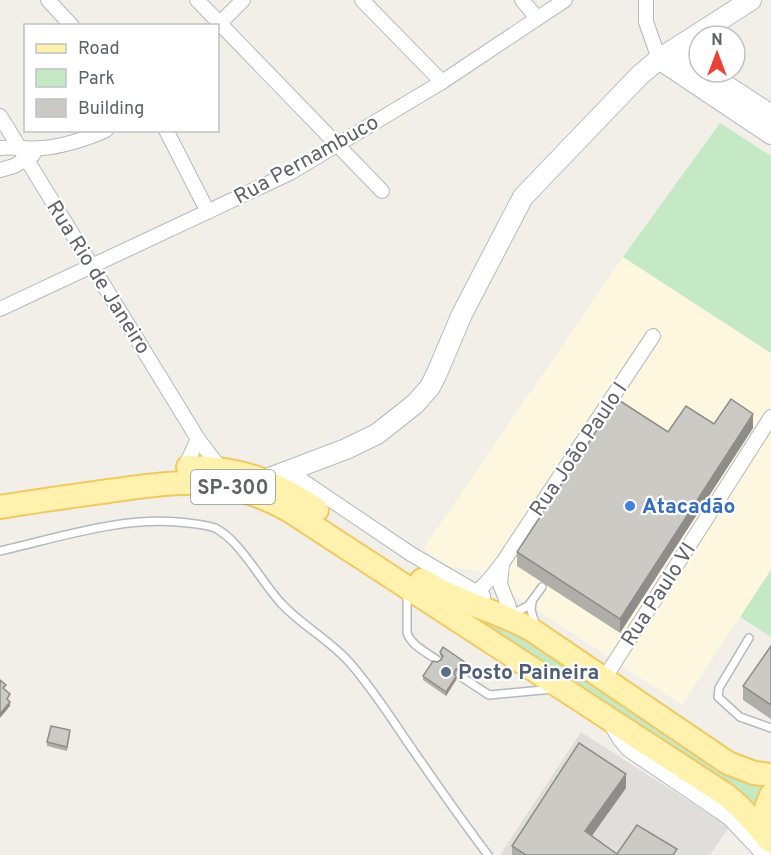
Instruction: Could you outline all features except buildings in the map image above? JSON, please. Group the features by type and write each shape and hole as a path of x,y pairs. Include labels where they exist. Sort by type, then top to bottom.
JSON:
{"main road":[{"name":"SP-300","path":"0,491 157,468 220,468 264,480 288,491 435,589 471,597 521,624 728,763 754,773 771,775"},
{"name":"SP-300","path":"0,507 184,482 219,484 274,501 726,795 739,806 767,844"},
{"path":"767,844 766,808 771,795"}],"street":[{"path":"48,0 70,24"},
{"path":"197,0 218,24 243,0"},
{"path":"362,0 442,82"},
{"path":"522,0 537,18"},
{"name":"Rua Pernambuco","path":"0,309 290,173 442,82 565,0"},
{"path":"646,0 646,22 661,51 771,134"},
{"path":"264,480 346,449 377,434 422,395 430,387 462,314 523,197 661,51 751,0"},
{"path":"219,25 382,191"},
{"path":"661,51 687,63"},
{"path":"723,84 771,115"},
{"name":"Rua Rio de Janeiro","path":"0,116 198,439 220,468"},
{"path":"0,148 42,148 102,132"},
{"path":"166,132 208,212"},
{"path":"0,170 27,160 42,148"},
{"name":"Rua João Paulo I","path":"471,597 503,562 653,336"},
{"name":"Rua Paulo VI","path":"604,679 771,417"},
{"path":"185,467 198,439"},
{"path":"288,471 471,597 508,608 534,620 559,638 563,651"},
{"path":"503,562 500,584 508,608"}],"lane":[{"path":"0,551 135,521 168,520 215,528 228,538 243,555 280,603 331,643 372,689 488,855"},
{"path":"407,587 407,633 413,643 436,660"},
{"path":"508,608 528,606 542,587"},
{"path":"532,602 531,610 534,620"},
{"path":"749,638 719,688 718,697 740,717 771,728"},
{"path":"460,676 489,695 561,688"}],"shaded area":[{"path":"623,257 771,353 771,570 682,705 478,571 450,567 423,549"},
{"path":"581,732 729,827 710,855 500,855"}],"green space":[{"path":"720,123 771,156 771,353 623,257"},
{"path":"771,570 771,637 740,617"},
{"path":"455,610 516,634 766,783 760,793 756,810"}],"place":[{"name":"Atacadão","path":"630,506"},
{"name":"Posto Paineira","path":"446,672"}]}
